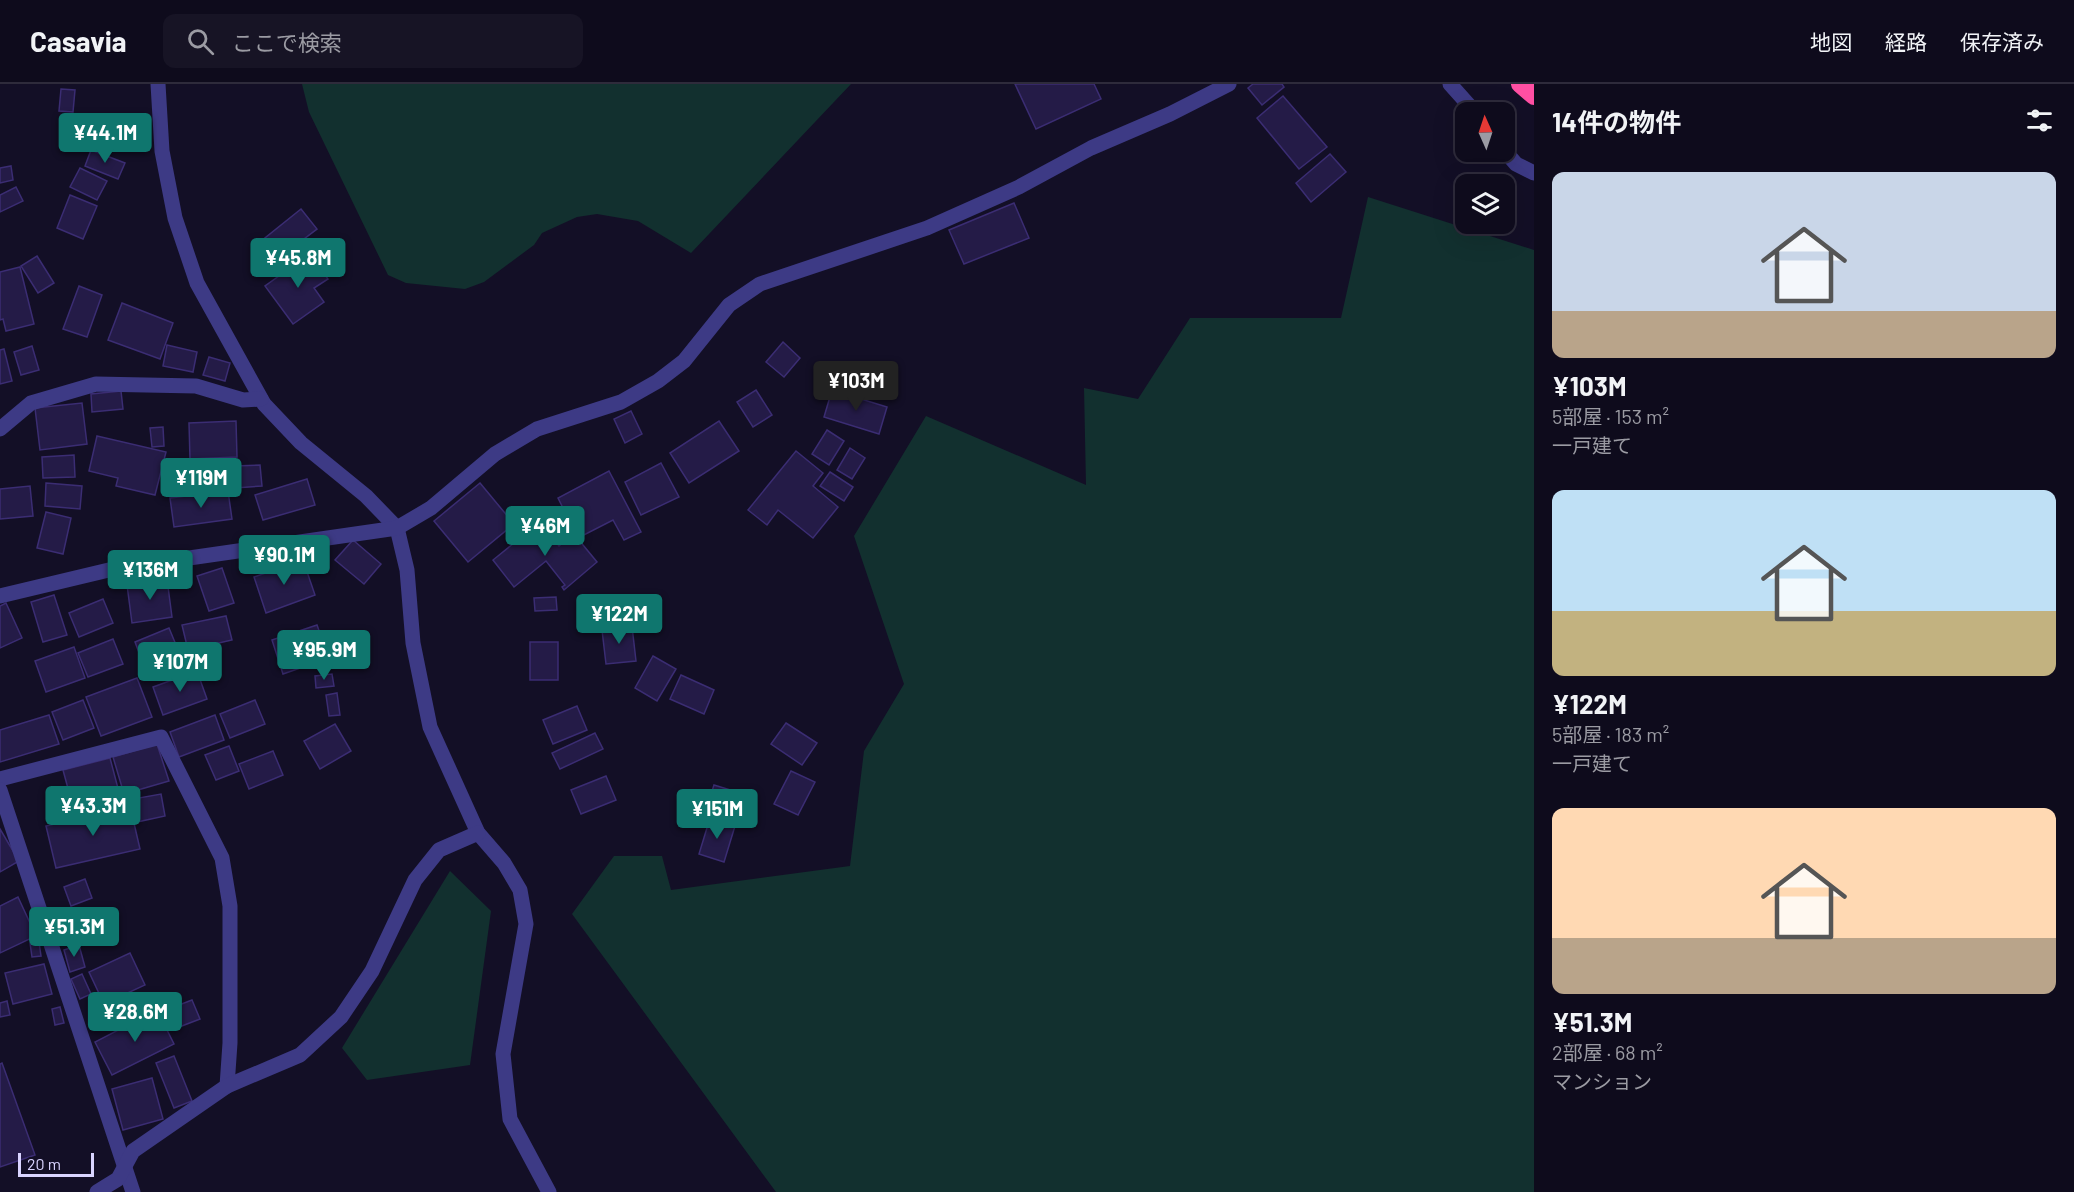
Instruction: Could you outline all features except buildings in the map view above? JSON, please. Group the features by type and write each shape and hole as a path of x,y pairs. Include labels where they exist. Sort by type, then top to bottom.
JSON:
{"highway":[{"path":"1520,84 1534,96"}],"street":[{"path":"158,84 162,151 175,218 197,283 261,399 301,443 366,496 397,528 407,570 412,643 430,727 478,833 504,863 520,890 526,924 503,1054 510,1119 549,1192"},
{"path":"0,596 113,569 397,528 431,508 495,454 537,429 621,402 658,381 684,361 729,305 759,284 927,228 1019,187 1092,148 1170,114 1229,84"},
{"path":"1450,84 1466,102"},
{"path":"1513,162 1534,173"},
{"path":"0,429 31,403 96,384 196,386 243,399 261,399"},
{"path":"0,779 160,737 222,858 230,906 230,1042 227,1086"},
{"path":"0,790 133,1192"},
{"path":"98,1192 118,1179 133,1150 227,1086 300,1055 341,1017 372,971 415,880 439,850 478,833"}],"green space":[{"path":"302,84 851,84 691,253 638,221 597,214 577,217 542,233 534,245 484,282 465,289 406,283 388,275 309,112"},
{"path":"1368,197 1455,225 1455,234 1484,234 1534,250 1534,1192 776,1192 572,914 614,856 662,856 671,890 850,866 864,751 904,684 854,536 926,416 1086,485 1084,388 1138,399 1190,318 1341,318"},
{"path":"450,871 491,911 470,1065 367,1080 342,1048"}]}
